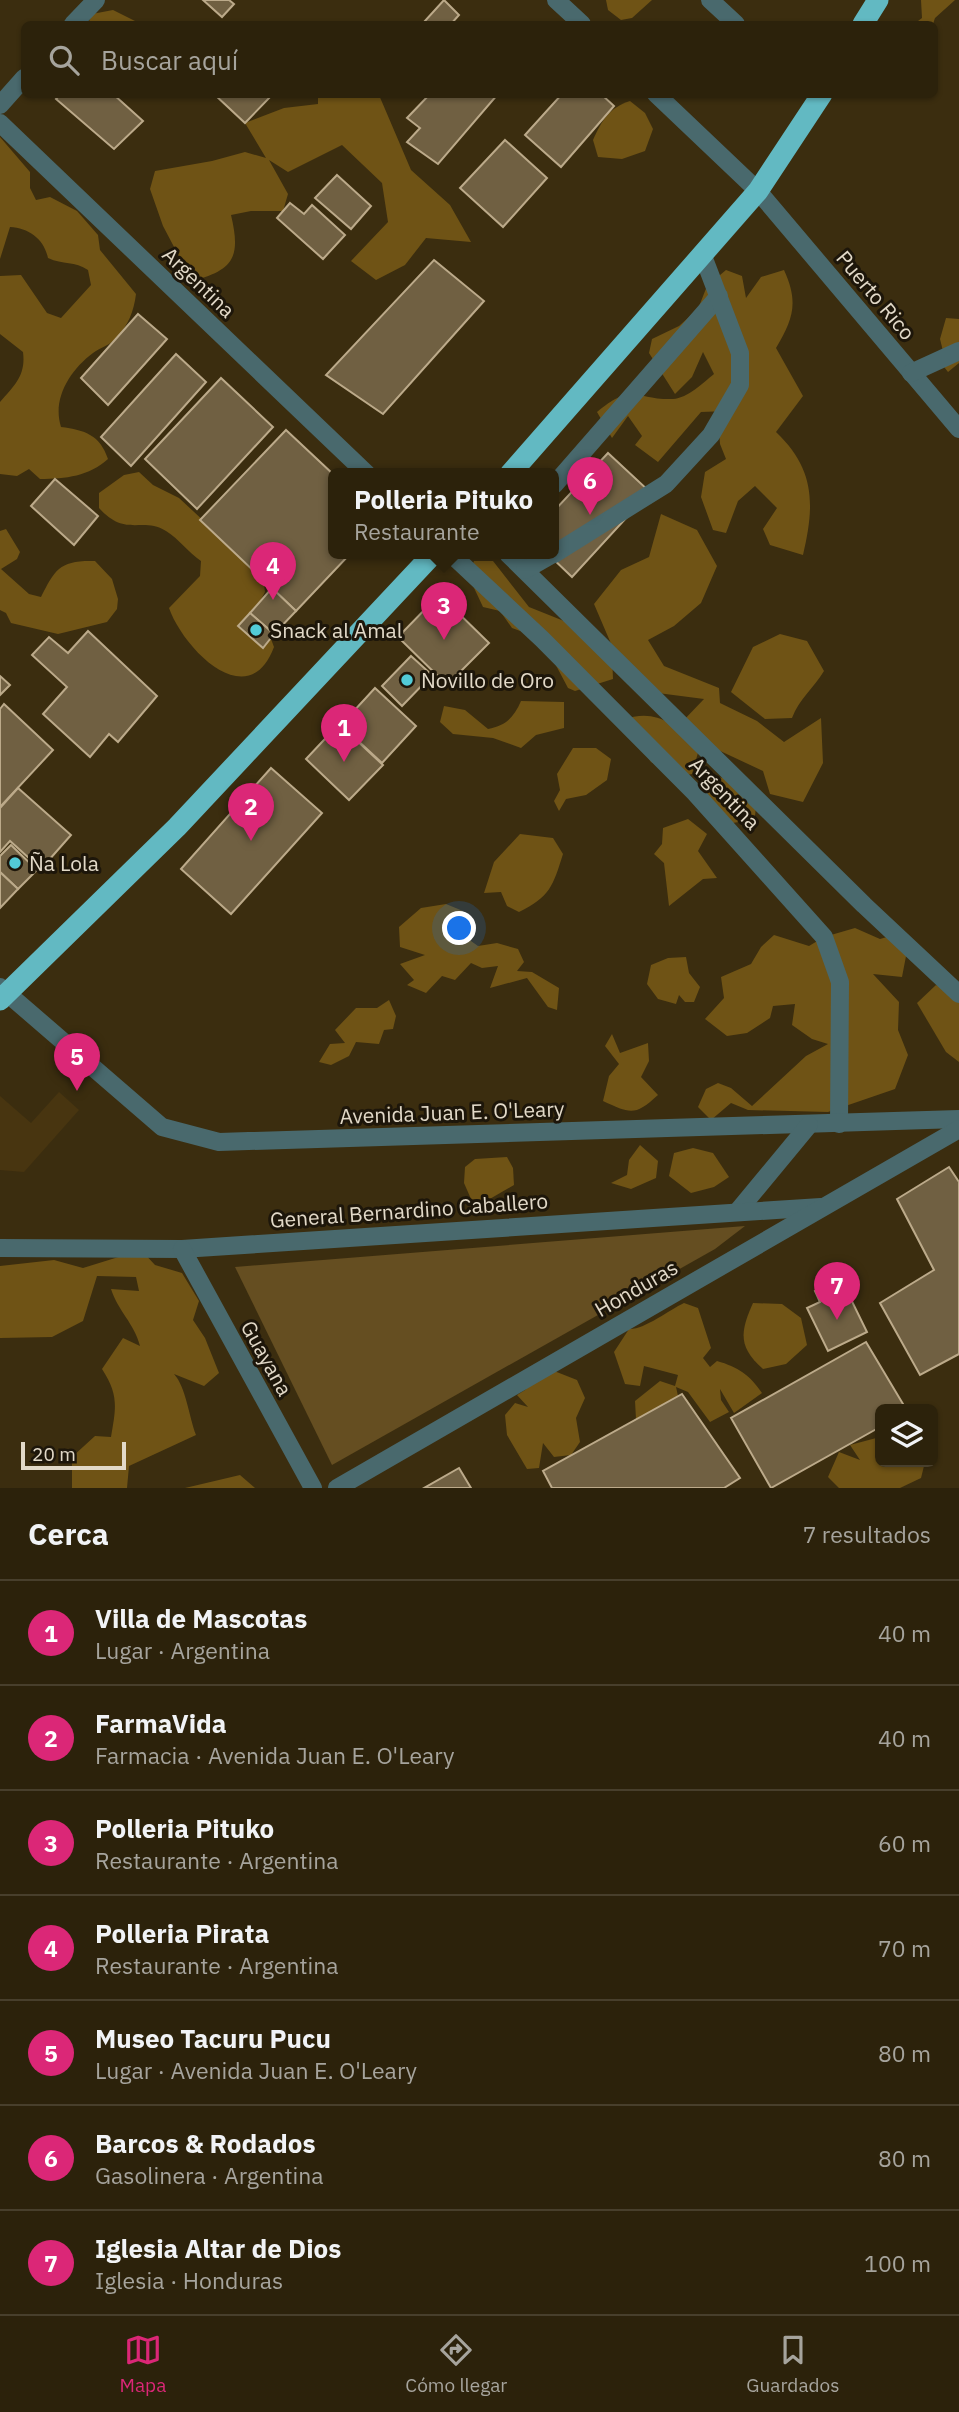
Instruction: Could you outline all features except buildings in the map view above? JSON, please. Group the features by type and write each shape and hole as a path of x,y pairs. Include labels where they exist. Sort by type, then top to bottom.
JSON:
{"highway":[{"path":"865,21 878,0"},
{"path":"515,468 758,191 815,98"},
{"path":"2,994 177,827 428,559"}],"street":[{"path":"76,21 96,0"},
{"path":"556,0 579,21"},
{"path":"710,0 733,21"},
{"path":"0,105 21,81"},
{"name":"Puerto Rico","path":"660,98 758,191 959,429"},
{"name":"Argentina","path":"0,123 361,468"},
{"path":"559,547 666,484 711,435 740,385 740,352 703,256"},
{"path":"559,479 719,296"},
{"path":"911,373 959,351"},
{"name":"Argentina","path":"456,559 542,639 710,809 824,937 840,982 839,1124"},
{"name":"Argentina","path":"514,559 864,905 959,994"},
{"path":"525,570 541,559"},
{"name":"Avenida Juan E. O'Leary","path":"2,994 162,1127 219,1142 959,1119"},
{"path":"737,1212 809,1125"},
{"name":"Honduras","path":"337,1488 959,1129"},
{"name":"General Bernardino Caballero","path":"0,1248 181,1249 821,1207"},
{"name":"Guayana","path":"181,1249 313,1488"}],"shaded area":[{"path":"606,0 652,0 632,18 621,20 608,10"},
{"path":"921,0 955,0 934,21 918,21 922,18"},
{"path":"113,10 135,21 89,21 92,14"},
{"path":"318,98 380,98 411,170 450,205 471,242 426,238 405,265 376,280 351,261 388,222 382,183 342,145 288,172 269,160 288,194 283,211 251,211 231,215 235,241 231,260 217,272 192,281 163,226 150,189 155,171 245,152 266,158 245,123 284,108 318,104"},
{"path":"630,101 645,113 653,129 645,151 622,159 598,157 593,140 600,126 611,111"},
{"path":"0,137 30,172 30,188 36,200 50,197 77,211 98,235 100,250 136,294 132,312 124,328 113,341 93,353 77,368 61,396 61,427 77,430 96,439 108,459 101,465 77,475 40,479 29,469 17,476 0,474 0,402 21,373 23,352 0,334 0,276 21,275 47,313 61,318 91,285 88,270 48,258 39,240 23,230 10,227 0,259"},
{"path":"726,270 742,276 746,298 761,277 784,270 789,282 792,310 787,328 776,348 803,396 776,432 798,460 809,488 809,519 803,555 770,545 763,529 777,508 755,486 738,501 726,533 713,530 701,497 705,472 726,459 720,444 718,418 727,411 701,412 658,462 635,445 642,436 628,416 612,438 597,412 619,397 627,395 679,398 695,390 714,374 703,352 692,377 675,394 649,353 652,339 679,326 698,309 707,286"},
{"path":"946,318 959,319 959,363 948,372 934,354 943,351 940,339"},
{"path":"139,472 153,485 179,498 263,576 265,592 258,605 274,647 263,667 249,676 233,676 202,656 176,624 169,608 200,576 201,561 166,531 149,525 126,525 117,522 99,508 99,493 124,475"},
{"path":"661,514 697,530 717,566 701,603 674,626 648,640 664,666 719,688 720,703 757,721 784,742 821,718 823,763 803,802 770,794 763,771 701,742 692,774 679,777 651,762 622,720 644,716 661,719 697,739 681,723 704,699 650,692 618,660 594,604 621,570 649,557"},
{"path":"6,529 20,552 17,559 1,569 29,594 41,597 50,579 66,565 95,561 112,579 118,599 117,609 107,622 58,634 11,623 6,613 0,610 0,531"},
{"path":"474,561 493,561 529,607 589,631 612,654 613,679 575,691 568,688 542,639 512,628 500,611 483,607 468,575"},
{"path":"780,634 807,641 824,671 792,718 765,719 731,692 753,647"},
{"path":"521,701 564,702 564,728 536,735 521,748 493,738 453,734 440,722 444,706 465,710 488,729 494,728 509,720"},
{"path":"573,748 596,748 611,759 607,780 586,795 566,799 559,811 554,801 560,790 557,774"},
{"path":"736,777 757,799 754,824 726,824 695,793 710,778"},
{"path":"688,819 707,834 698,851 717,878 703,879 669,906 664,863 654,854 662,844 663,828"},
{"path":"520,834 553,838 563,854 549,889 538,901 519,912 507,906 501,892 484,893 494,862"},
{"path":"446,904 463,911 450,926 478,946 497,943 518,949 524,962 517,971 532,972 559,988 557,1010 548,1007 527,978 490,988 498,966 482,968 471,963 455,980 442,976 426,993 407,985 414,980 400,964 425,955 400,947 399,927 421,908"},
{"path":"855,928 880,939 897,934 907,951 902,977 873,974 899,1002 898,1030 908,1055 895,1089 828,1112 748,1110 731,1103 711,1120 698,1107 706,1089 718,1083 731,1088 752,1106 806,1056 828,1044 812,1039 792,1025 795,1004 773,1006 770,1018 747,1033 727,1036 705,1019 724,998 721,977 751,964 761,947 774,935 809,946 824,937"},
{"path":"686,957 689,973 700,987 694,1002 685,1002 679,995 676,1004 658,999 647,984 651,965 668,958"},
{"path":"936,985 959,995 959,1062 946,1052 917,1003"},
{"path":"389,1000 396,1016 393,1029 384,1030 379,1044 356,1042 349,1056 331,1065 319,1062 330,1044 345,1043 335,1030 356,1008 377,1008"},
{"path":"612,1034 620,1053 648,1043 649,1061 641,1077 658,1095 638,1110 627,1110 603,1101 609,1076 619,1064 605,1046"},
{"path":"59,1092 79,1110 24,1172 0,1170 0,1096 31,1123"},
{"path":"640,1145 658,1161 656,1178 631,1189 611,1183 627,1175 629,1160"},
{"path":"693,1148 713,1153 729,1177 714,1187 691,1193 669,1176 674,1153"},
{"path":"507,1157 513,1168 514,1185 488,1200 471,1199 464,1183 465,1167 475,1159"},
{"path":"745,1226 715,1249 332,1465 235,1267"},
{"path":"141,1250 155,1265 182,1273 199,1301 193,1320 205,1338 219,1373 204,1386 174,1374 184,1394 196,1435 129,1466 127,1488 72,1488 72,1457 95,1436 111,1437 114,1394 102,1369 123,1338 140,1346 111,1289 139,1291 136,1277 97,1276 83,1321 52,1337 0,1338 0,1266 54,1260 83,1268"},
{"path":"684,1303 698,1308 711,1348 703,1358 710,1367 717,1361 737,1369 753,1381 762,1393 734,1413 720,1389 721,1400 729,1412 710,1422 688,1392 676,1387 678,1396 660,1415 636,1419 635,1401 660,1381 675,1386 678,1375 644,1366 640,1386 625,1384 614,1352 629,1329 649,1323"},
{"path":"753,1303 782,1304 801,1318 807,1345 786,1364 763,1369 745,1346 744,1331"},
{"path":"544,1367 577,1380 585,1398 576,1418 580,1442 571,1455 554,1457 543,1443 539,1468 527,1469 507,1435 505,1415 515,1403 528,1407 517,1395 525,1390"},
{"path":"875,1438 875,1467 924,1467 921,1478 900,1488 839,1488 828,1477 839,1452 860,1460 850,1445"},
{"path":"240,1475 255,1488 185,1488"}],"place":[{"name":"Barcos & Rodados","path":"590,515"},
{"name":"Polleria Pirata","path":"273,600"},
{"name":"Snack al Amal","path":"256,630"},
{"name":"Polleria Pituko","path":"444,640"},
{"name":"Novillo de Oro","path":"407,680"},
{"name":"Villa de Mascotas","path":"344,762"},
{"name":"FarmaVida","path":"251,841"},
{"name":"Ña Lola","path":"15,863"},
{"name":"Museo Tacuru Pucu","path":"77,1091"},
{"name":"Iglesia Altar de Dios","path":"837,1320"}]}
